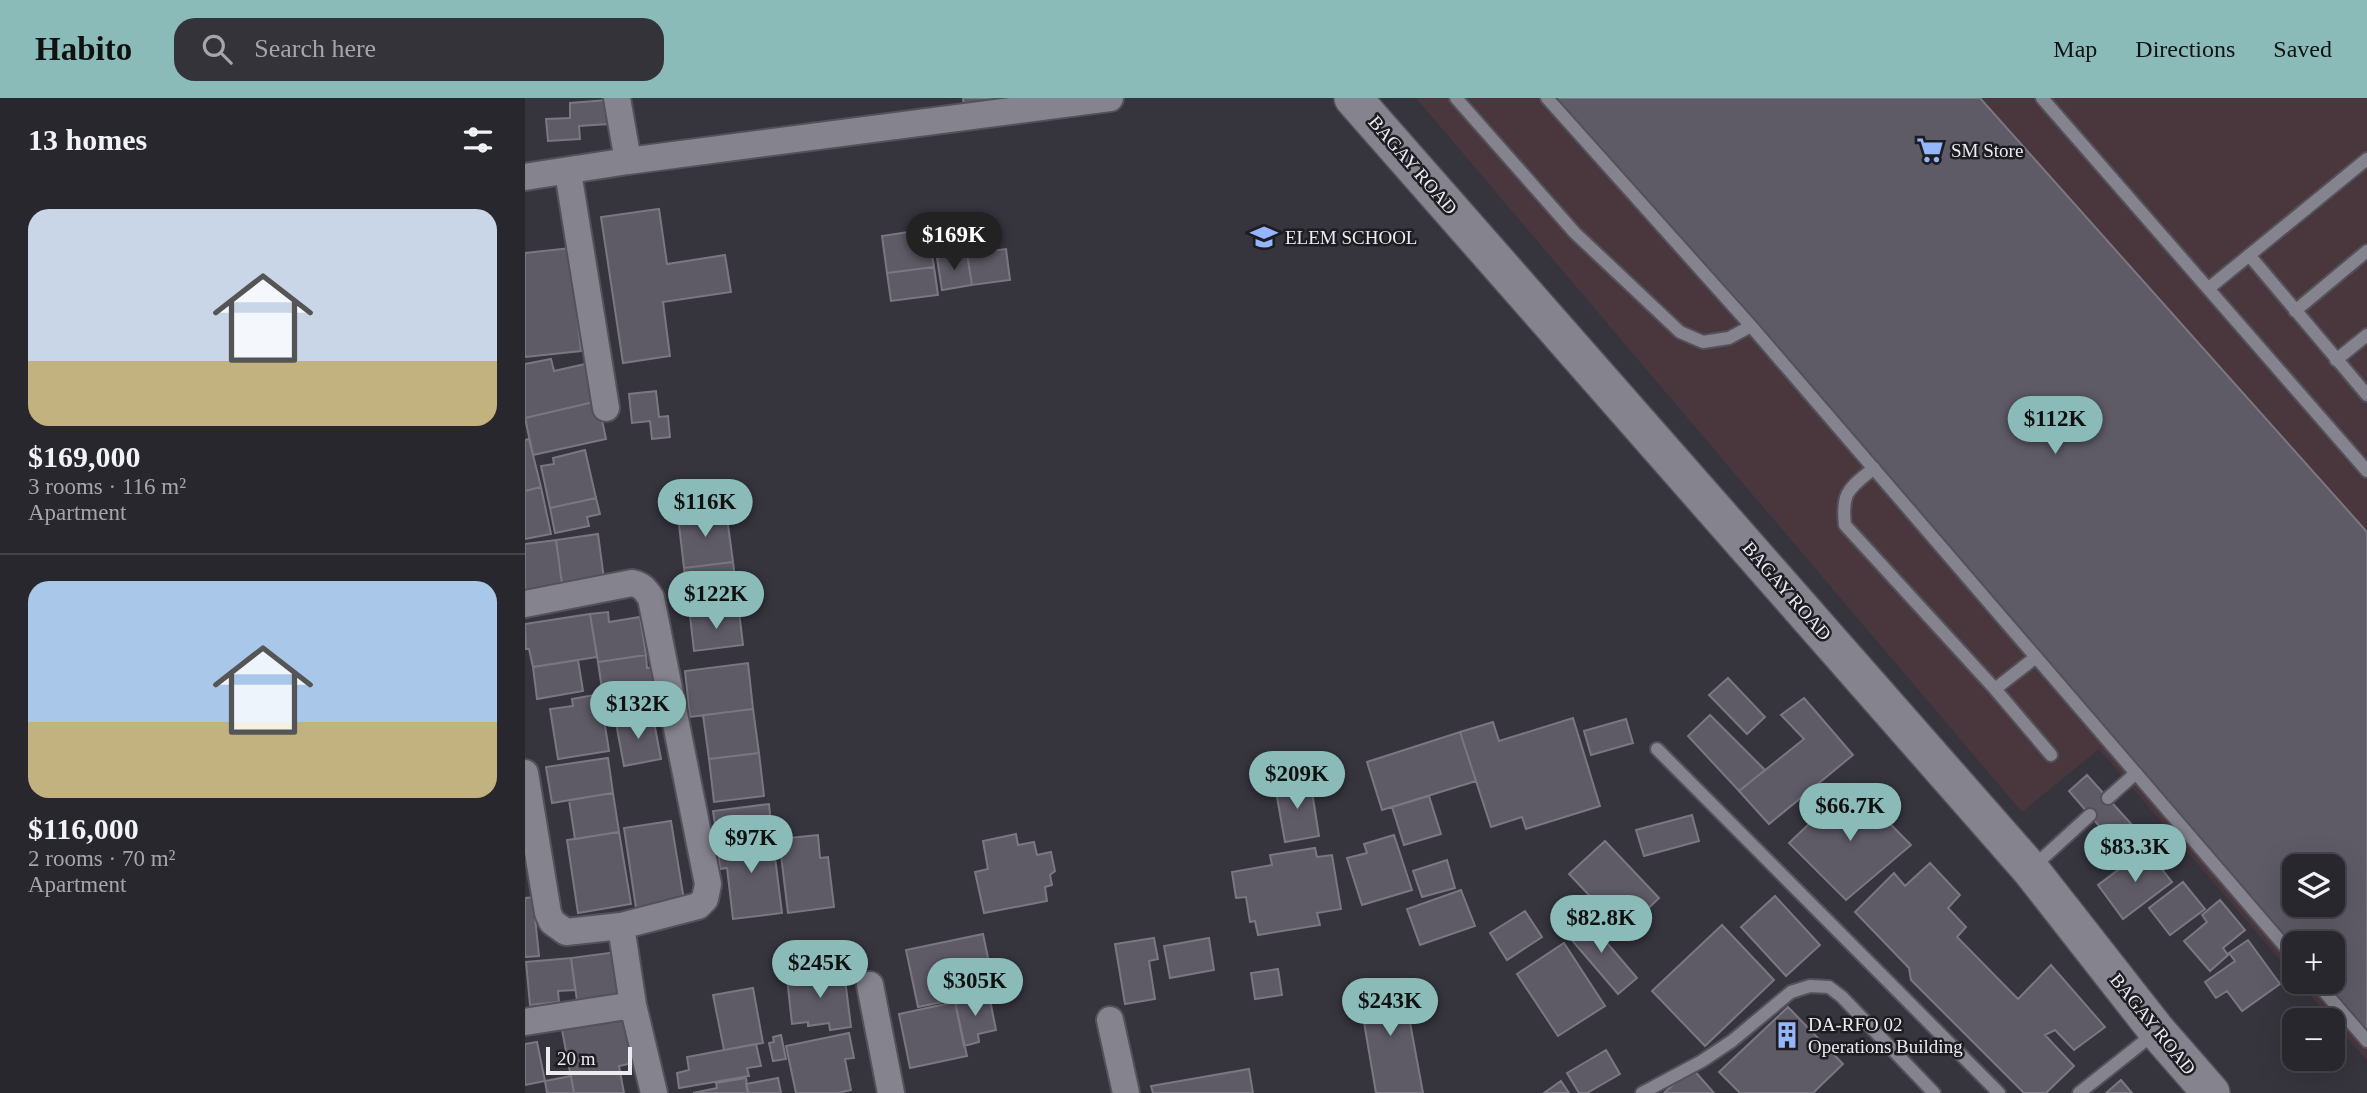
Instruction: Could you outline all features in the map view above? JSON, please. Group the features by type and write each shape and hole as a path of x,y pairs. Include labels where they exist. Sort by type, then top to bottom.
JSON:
{"street":[{"path":"617,98 628,161"},
{"path":"525,177 1110,98"},
{"name":"BAGAY ROAD","path":"1353,98 2030,869 2157,1031 2211,1093"},
{"path":"568,172 606,408"},
{"path":"525,604 632,583 640,584 651,598 708,884 705,899 698,906 621,926 566,932 552,922 548,914 525,774"},
{"path":"621,926 633,1005 654,1093"},
{"path":"870,985 891,1093"},
{"path":"525,1022 633,1005"},
{"path":"1110,1020 1126,1093"}],"lane":[{"path":"1456,98 1575,233 1680,332 1703,342 1729,338 1751,326"},
{"path":"1547,98 1751,326 2282,943"},
{"path":"2042,98 2367,471"},
{"path":"2209,288 2367,159"},
{"path":"2295,312 2367,251"},
{"path":"2249,255 2367,395"},
{"path":"2336,360 2367,335"},
{"path":"1874,468 1849,489 1843,505 1845,524 1995,689 2051,755"},
{"path":"1995,689 2036,657"},
{"path":"1657,749 1999,1093"},
{"path":"2108,798 2136,773"},
{"path":"2030,869 2090,815"},
{"path":"1642,1093 1702,1061 1732,1041 1791,992 1810,986 1829,987 1842,997 1934,1093"},
{"path":"2326,994 2367,1041"},
{"path":"2080,1093 2157,1031"}],"shaded area":[{"path":"1416,98 2367,98 2367,1060 2345,1035 2345,1008 2322,1008 2309,994 2345,994 2345,931 2282,931 2282,962 2099,749 2022,812"}],"building":[{"path":"963,98 1064,98 964,107"},
{"path":"1554,98 1980,98 2367,532 2367,1034 2332,994 2345,994 2345,931 2282,931 2282,936"},
{"path":"607,100 609,124 579,126 580,139 548,141 546,119 570,118 570,103"},
{"path":"659,209 667,264 725,255 731,292 663,302 670,356 623,363 601,217"},
{"path":"928,229 934,267 887,273 882,236"},
{"path":"570,248 581,351 525,357 525,253"},
{"path":"1006,249 1010,280 972,285 967,254"},
{"path":"967,254 972,285 942,290 937,258"},
{"path":"934,267 938,295 891,301 887,273"},
{"path":"551,359 554,371 585,364 588,380 594,379 598,401 525,418 525,364"},
{"path":"656,391 659,417 668,416 670,437 652,439 650,421 632,423 629,394"},
{"path":"598,401 606,439 533,455 525,418"},
{"path":"529,439 541,487 525,491 525,440"},
{"path":"585,450 596,498 550,508 541,466 554,464 553,458"},
{"path":"541,487 551,534 525,539 525,491"},
{"path":"596,498 600,514 587,517 589,526 555,533 550,508"},
{"path":"726,510 733,562 684,568 678,516"},
{"path":"598,534 604,579 562,584 556,540"},
{"path":"556,540 562,584 525,590 525,544"},
{"path":"733,562 739,611 690,616 684,568"},
{"path":"739,611 743,645 694,651 690,616"},
{"path":"608,612 609,622 640,617 646,655 598,662 590,614"},
{"path":"590,614 597,657 533,667 529,649 526,649 525,624"},
{"path":"646,655 647,668 659,666 664,699 605,709 598,662"},
{"path":"578,660 583,691 537,699 533,667"},
{"path":"748,663 753,709 690,717 685,671"},
{"path":"1728,678 1765,717 1747,734 1709,695"},
{"path":"600,694 609,751 558,759 550,709 573,706 572,699"},
{"path":"1804,698 1853,755 1769,824 1739,791 1804,739 1781,715"},
{"path":"753,709 759,753 709,759 703,715"},
{"path":"1710,715 1765,770 1739,791 1688,736"},
{"path":"653,717 661,759 624,766 616,723"},
{"path":"1573,718 1600,806 1526,829 1522,817 1491,827 1460,732 1493,722 1499,741"},
{"path":"1626,719 1633,743 1591,755 1584,731"},
{"path":"1460,732 1476,781 1382,810 1367,762"},
{"path":"759,753 764,796 714,802 709,759"},
{"path":"608,758 613,793 552,803 546,767"},
{"path":"2087,775 2133,826 2113,842 2069,791"},
{"path":"1310,779 1319,836 1285,842 1275,786"},
{"path":"1851,784 1911,845 1846,900 1789,843"},
{"path":"613,793 619,832 575,839 569,800"},
{"path":"1429,796 1441,834 1404,845 1392,807"},
{"path":"769,804 772,833 717,839 713,811"},
{"path":"1692,815 1699,841 1644,856 1636,830"},
{"path":"671,821 684,900 636,908 624,828"},
{"path":"619,832 631,904 578,913 567,840"},
{"path":"772,833 782,913 733,919 727,868 720,869 717,839"},
{"path":"1016,834 1018,845 1034,842 1037,855 1051,852 1055,871 1050,875 1052,885 1045,887 1047,901 984,913 975,872 988,869 983,841"},
{"path":"818,835 820,858 828,857 834,907 788,913 779,839"},
{"path":"1394,835 1412,890 1362,905 1347,858 1367,853 1364,844"},
{"path":"1605,841 1659,898 1624,932 1569,874"},
{"path":"1315,848 1317,857 1332,855 1341,909 1317,913 1320,925 1258,935 1255,921 1250,922 1246,897 1236,898 1232,872 1272,865 1270,855"},
{"path":"2146,849 2172,882 2123,919 2098,885"},
{"path":"1447,860 1455,888 1422,897 1413,871"},
{"path":"1930,863 1960,895 1948,908 1966,927 1957,937 2018,999 2051,965 2105,1027 2074,1050 2055,1030 2045,1035 2074,1066 2046,1093 2024,1093 1911,980 1909,968 1855,912 1894,873 1905,886"},
{"path":"2183,882 2205,909 2170,935 2149,908"},
{"path":"1461,890 1475,926 1420,945 1407,909"},
{"path":"1775,896 1820,945 1786,976 1741,927"},
{"path":"533,897 539,956 525,957 525,898"},
{"path":"2220,900 2245,930 2223,948 2228,955 2210,971 2184,941 2207,922 2202,915"},
{"path":"1525,911 1542,937 1507,960 1490,933"},
{"path":"1584,916 1637,978 1618,994 1565,932"},
{"path":"1722,925 1774,980 1705,1046 1652,991"},
{"path":"983,934 995,991 918,1007 906,950"},
{"path":"1154,938 1158,959 1149,961 1155,999 1125,1004 1115,944"},
{"path":"1209,938 1214,970 1170,978 1164,946"},
{"path":"2248,940 2280,984 2242,1011 2227,991 2216,998 2205,982 2235,961 2229,953"},
{"path":"1564,943 1605,1006 1558,1036 1517,974"},
{"path":"616,952 622,995 577,1001 571,958"},
{"path":"571,958 575,990 558,991 559,1002 530,1005 526,962"},
{"path":"1278,969 1282,995 1255,999 1251,973"},
{"path":"844,971 851,1027 830,1030 829,1023 808,1026 808,1022 792,1024 787,978"},
{"path":"1402,979 1423,1093 1376,1093 1358,987"},
{"path":"753,988 763,1043 724,1050 713,995"},
{"path":"989,995 996,1030 978,1034 979,1042 964,1046 955,1002"},
{"path":"955,1002 967,1056 910,1068 899,1014"},
{"name":"DA-RFO 02 Operations Building","path":"1788,1007 1843,1064 1813,1093 1740,1093 1719,1072"},
{"path":"629,1017 638,1062 619,1066 624,1093 574,1093 562,1030"},
{"path":"849,1033 854,1058 845,1059 851,1090 838,1093 796,1093 786,1046"},
{"path":"781,1035 786,1059 773,1061 769,1043 774,1042 773,1037"},
{"path":"537,1042 545,1081 525,1085 525,1044"},
{"path":"756,1044 761,1066 747,1068 749,1076 679,1088 677,1073 689,1070 687,1057"},
{"path":"1606,1050 1620,1074 1587,1093 1579,1093 1567,1073"},
{"path":"1692,1068 1714,1093 1664,1093"},
{"path":"1249,1069 1253,1093 1153,1093 1151,1086"},
{"path":"571,1076 574,1093 547,1093 545,1081"},
{"path":"746,1078 748,1093 693,1093 717,1088 716,1083"},
{"path":"778,1078 781,1093 748,1093 746,1084"},
{"path":"2121,1080 2132,1093 2106,1093"},
{"path":"1561,1081 1569,1093 1544,1093"}],"place":[{"name":"SM Store","path":"1930,150"},
{"name":"ELEM SCHOOL","path":"1264,237"},
{"name":"DA-RFO 02 Operations Building","path":"1787,1035"}]}
